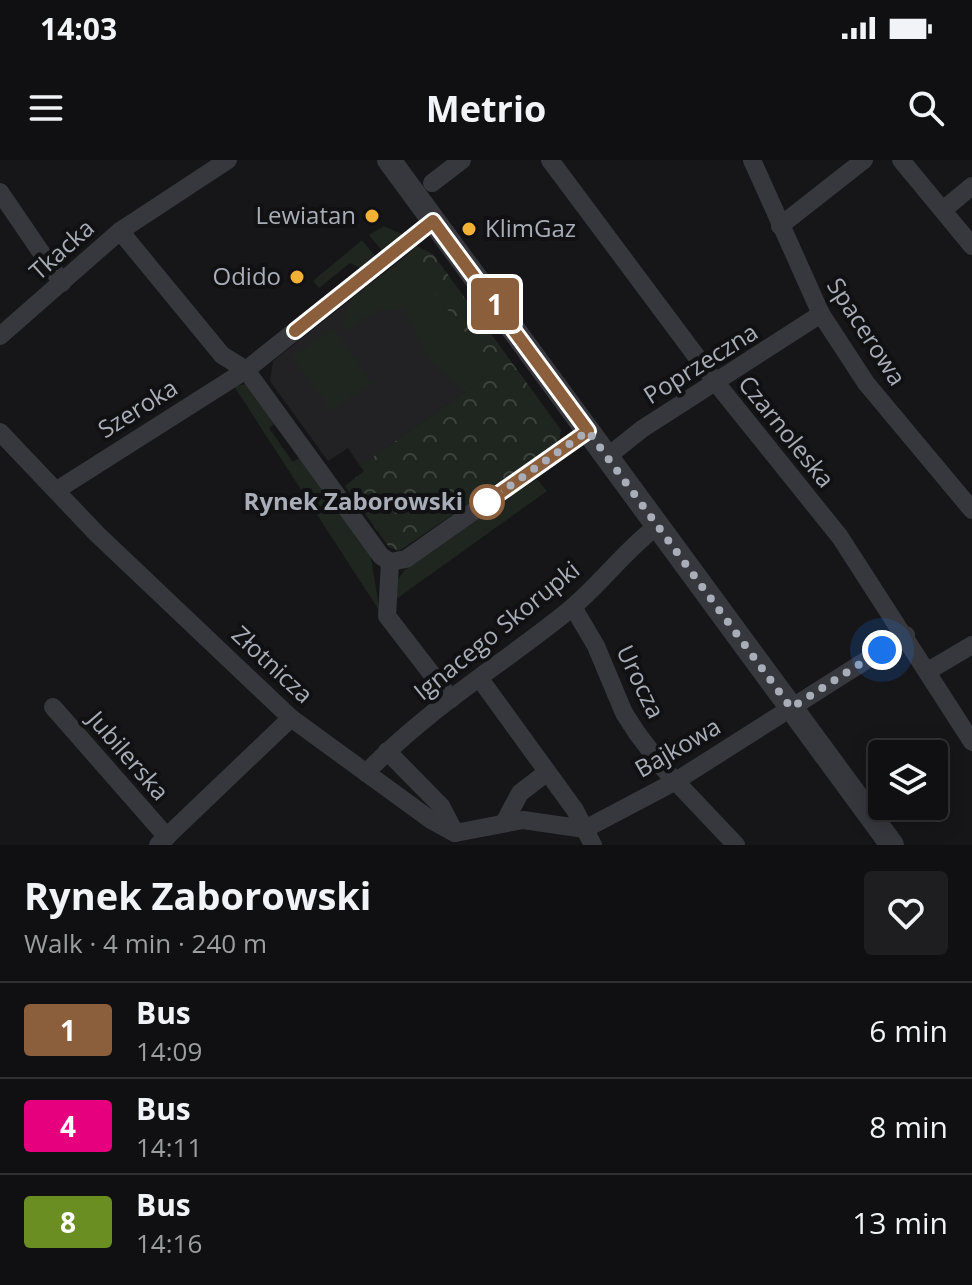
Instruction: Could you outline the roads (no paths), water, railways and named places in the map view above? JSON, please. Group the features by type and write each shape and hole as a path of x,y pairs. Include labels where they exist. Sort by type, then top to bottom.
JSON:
{"street":[{"path":"389,160 892,845"},
{"path":"432,183 462,160"},
{"name":"Czarnoleska","path":"550,160 717,384 840,537 906,635 972,742"},
{"name":"Spacerowa","path":"752,160 821,314 866,383 972,510"},
{"path":"780,226 864,160"},
{"path":"901,160 972,246"},
{"name":"Tkacka","path":"0,336 120,231 216,163"},
{"path":"943,210 972,186"},
{"path":"1,196 62,283"},
{"path":"390,562 378,551 246,370 433,221"},
{"name":"Tkacka","path":"120,231 222,355 246,370"},
{"name":"Poprzeczna","path":"607,457 642,429 717,384 821,314"},
{"name":"Szeroka","path":"57,490 246,370"},
{"path":"390,562 406,559 588,431"},
{"name":"Złotnicza","path":"0,432 97,534 291,718 454,839"},
{"name":"Ignacego Skorupki","path":"366,773 387,751 451,699 573,607 657,526"},
{"path":"390,562 387,616 451,699"},
{"name":"Urocza","path":"573,607 606,667 624,713 676,781 736,845"},
{"name":"Bajkowa","path":"589,837 906,635"},
{"path":"928,671 972,645"},
{"path":"480,679 575,810 589,837"},
{"name":"Jubilerska","path":"53,707 162,841 291,718"},
{"path":"387,751 441,806 454,839 505,821 523,820 589,837"},
{"path":"505,821 520,793 546,773"}],"place":[{"name":"Lewiatan","path":"372,216"},
{"name":"KlimGaz","path":"469,229"},
{"name":"Odido","path":"297,277"},
{"name":"Rynek Zaborowski","path":"487,502"}]}
